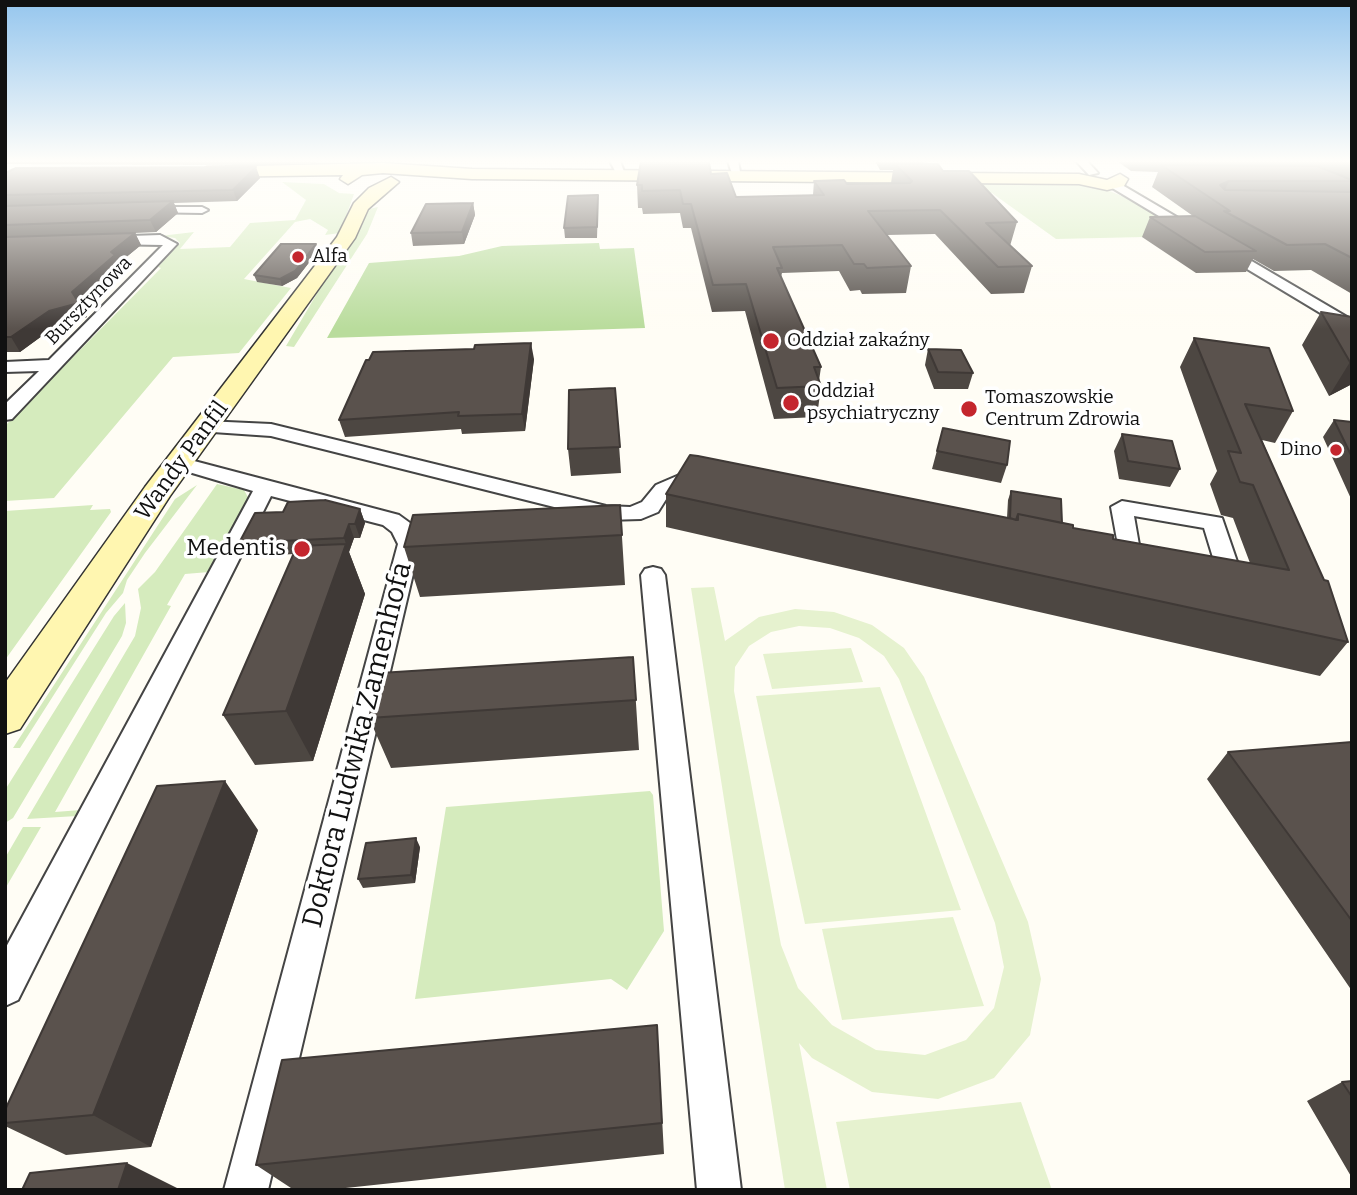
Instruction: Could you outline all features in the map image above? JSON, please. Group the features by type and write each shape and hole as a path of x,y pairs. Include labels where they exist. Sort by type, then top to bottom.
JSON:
{"street":[{"name":"Wandy Panfil","path":"5,716 179,463 346,239 352,217"},
{"path":"1173,217 1352,327"},
{"name":"Bursztynowa","path":"5,415 171,244 160,239 89,240"},
{"path":"5,367 54,365"},
{"path":"205,427 271,430 606,513 632,514 650,507 663,489 684,479 723,483"},
{"name":"Doktora Ludwika Zamenhofa","path":"179,463 391,520 402,528 409,544 246,1190"},
{"path":"5,987 265,488"},
{"path":"1130,562 1122,506 1214,523 1232,582 1206,577"},
{"path":"1103,557 1156,567"},
{"path":"653,575 719,1190"}],"green space":[{"path":"297,217 346,217 340,233 325,235 328,230 310,219 295,222 244,279 291,288 239,353 173,357 54,498 5,501 5,426 161,268 158,267 180,243 175,238 160,236 194,232 180,249 230,247 250,223 295,220"},
{"path":"366,217 374,217 367,234 294,347 286,346 322,285 360,230"},
{"path":"1025,217 1157,217 1190,236 1056,239"},
{"path":"599,243 600,249 634,248 645,328 327,338 369,263 459,256 502,246"},
{"path":"217,484 244,490 249,499 209,572 185,574 167,605 171,606 55,812 81,810 77,816 27,819 135,636 141,608 138,589 155,572"},
{"path":"197,485 145,553 127,580 123,593 106,613 20,748 13,748 175,499"},
{"path":"93,505 90,510 110,509 111,512 5,660 5,511"},
{"path":"714,587 725,641 759,617 795,609 834,612 872,625 904,648 924,677 1028,922 1041,979 1030,1035 994,1078 938,1099 872,1092 812,1058 799,1043 827,1190 785,1190 691,588","holes":["799,626 830,628 859,638 884,656 899,679 995,923 1004,967 994,1008 966,1040 925,1055 876,1050 832,1025 798,988 781,945 734,691 735,667 749,646 771,632"]},
{"path":"125,603 126,623 122,636 13,818 5,823 5,790 114,616"},
{"path":"851,648 863,682 772,689 763,654"},
{"path":"880,687 961,910 805,924 756,696"},
{"path":"650,791 653,795 664,931 627,990 611,979 415,999 446,807"},
{"path":"23,827 41,827 5,889 5,858"},
{"path":"953,917 984,1006 842,1020 822,929"},
{"path":"1021,1102 1052,1190 850,1190 836,1122"}],"building":[{"path":"5,217 154,217 150,220 5,225"},
{"path":"419,217 468,217 462,232 411,233"},
{"path":"565,217 597,217 597,227 564,228"},
{"path":"694,217 873,217 911,266 867,268 864,264 854,264 842,245 773,247 782,268 777,268 821,367 814,367 821,386 777,388 746,284 713,285"},
{"path":"947,217 1012,217 1017,222 986,223 1032,266 998,267"},
{"path":"1150,217 1196,217 1256,251 1205,252"},
{"path":"1235,217 1352,217 1352,258 1325,244 1287,245"},
{"path":"135,233 111,252 115,255 72,292 79,303 49,311 11,337 5,337 5,237"},
{"path":"281,244 316,244 295,271 280,279 254,275"},
{"path":"1321,312 1352,317 1352,361 1350,362"},
{"path":"1194,338 1269,348 1293,411 1245,404 1324,580 1328,581 1348,642 666,494 690,455 1018,520 1018,514 1113,535 1113,539 1289,570 1253,485 1240,482 1228,451 1241,453"},
{"path":"531,343 522,414 458,416 459,412 339,420 366,360 369,360 373,352 474,349 475,345"},
{"path":"928,349 961,350 973,373 938,372"},
{"path":"615,388 620,447 568,449 569,390"},
{"path":"1334,420 1352,422 1352,457"},
{"path":"943,428 1010,441 1007,465 937,451"},
{"path":"1122,434 1172,441 1180,469 1128,461"},
{"path":"1011,491 1061,499 1062,523 1018,514 1016,520 1010,518"},
{"path":"325,500 360,509 355,524 349,524 344,538 239,543 255,513 283,512 288,502"},
{"path":"620,505 622,535 404,547 413,515"},
{"path":"346,544 286,711 223,715 297,546"},
{"path":"633,657 636,700 369,718 380,673"},
{"path":"1352,742 1352,921 1228,752"},
{"path":"225,781 93,1115 5,1123 5,1110 157,786"},
{"path":"416,838 411,875 358,879 366,843"},
{"path":"657,1025 662,1123 256,1165 282,1060"},
{"path":"1352,1081 1352,1097 1342,1082"},
{"path":"127,1163 118,1190 22,1190 30,1173"}],"place":[{"name":"Alfa","path":"298,257"},
{"name":"Oddział zakaźny","path":"771,341"},
{"name":"Oddział psychiatryczny","path":"791,403"},
{"name":"Tomaszowskie Centrum Zdrowia","path":"969,409"},
{"name":"Dino","path":"1336,450"},
{"name":"Medentis","path":"302,549"}]}
